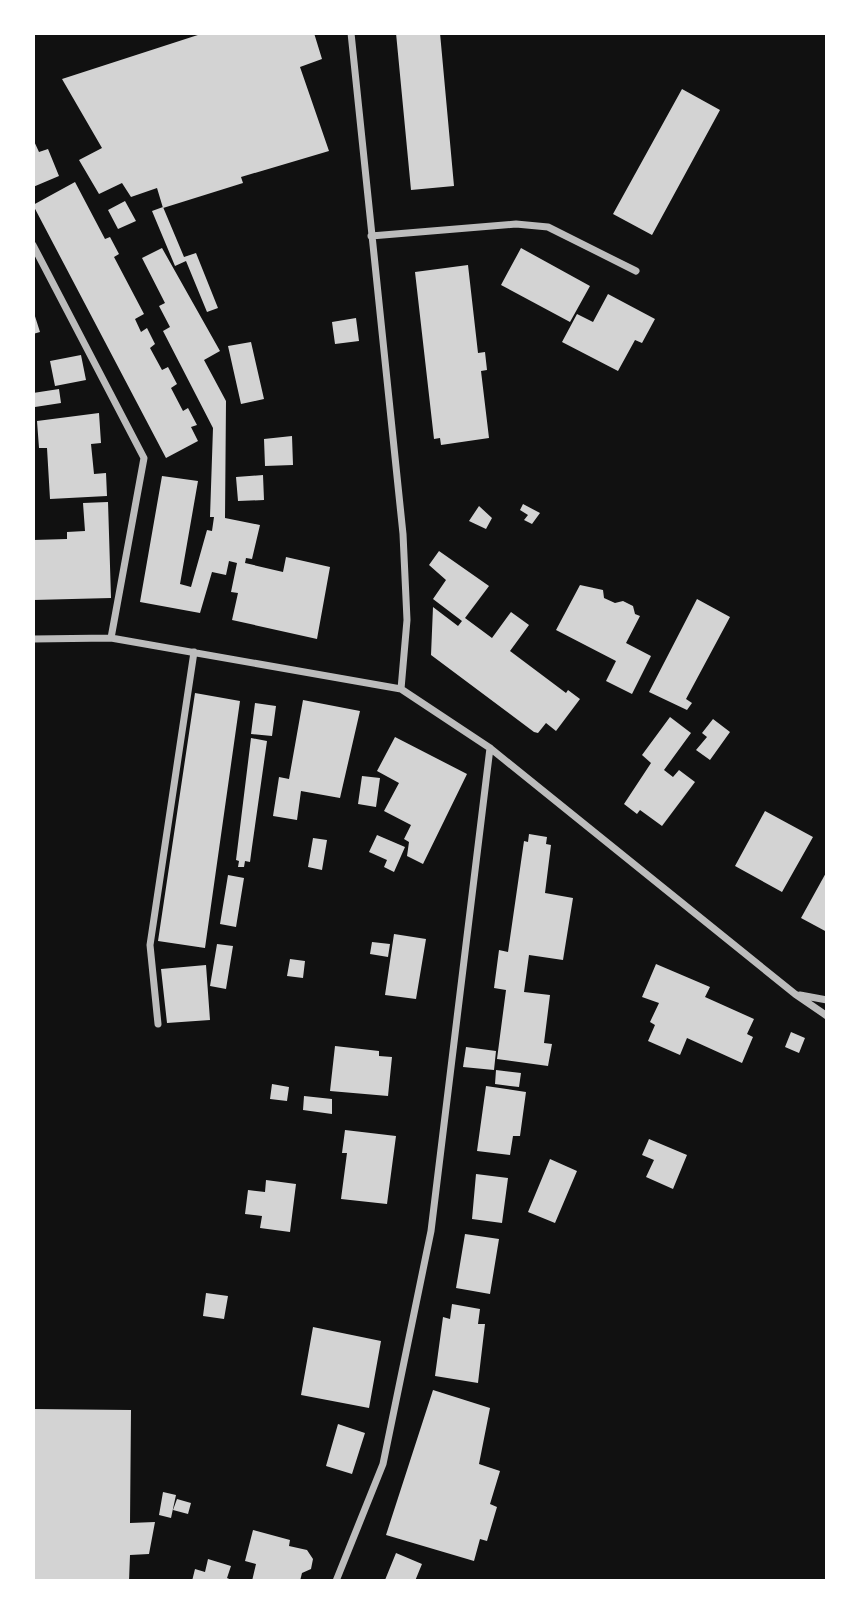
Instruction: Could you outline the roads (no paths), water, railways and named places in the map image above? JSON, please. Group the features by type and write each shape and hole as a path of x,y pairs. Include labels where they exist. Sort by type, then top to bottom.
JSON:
{"street":[{"path":"351,33 403,534 407,620 401,689"},
{"path":"371,236 516,224 548,226 636,271"},
{"path":"33,245 144,458 111,638"},
{"path":"33,639 111,638 401,689 490,748 795,994 827,1016"},
{"path":"158,1024 150,945 194,652"},
{"path":"336,1581 383,1464 430,1231 490,748"},
{"path":"795,994 827,1000"}]}
